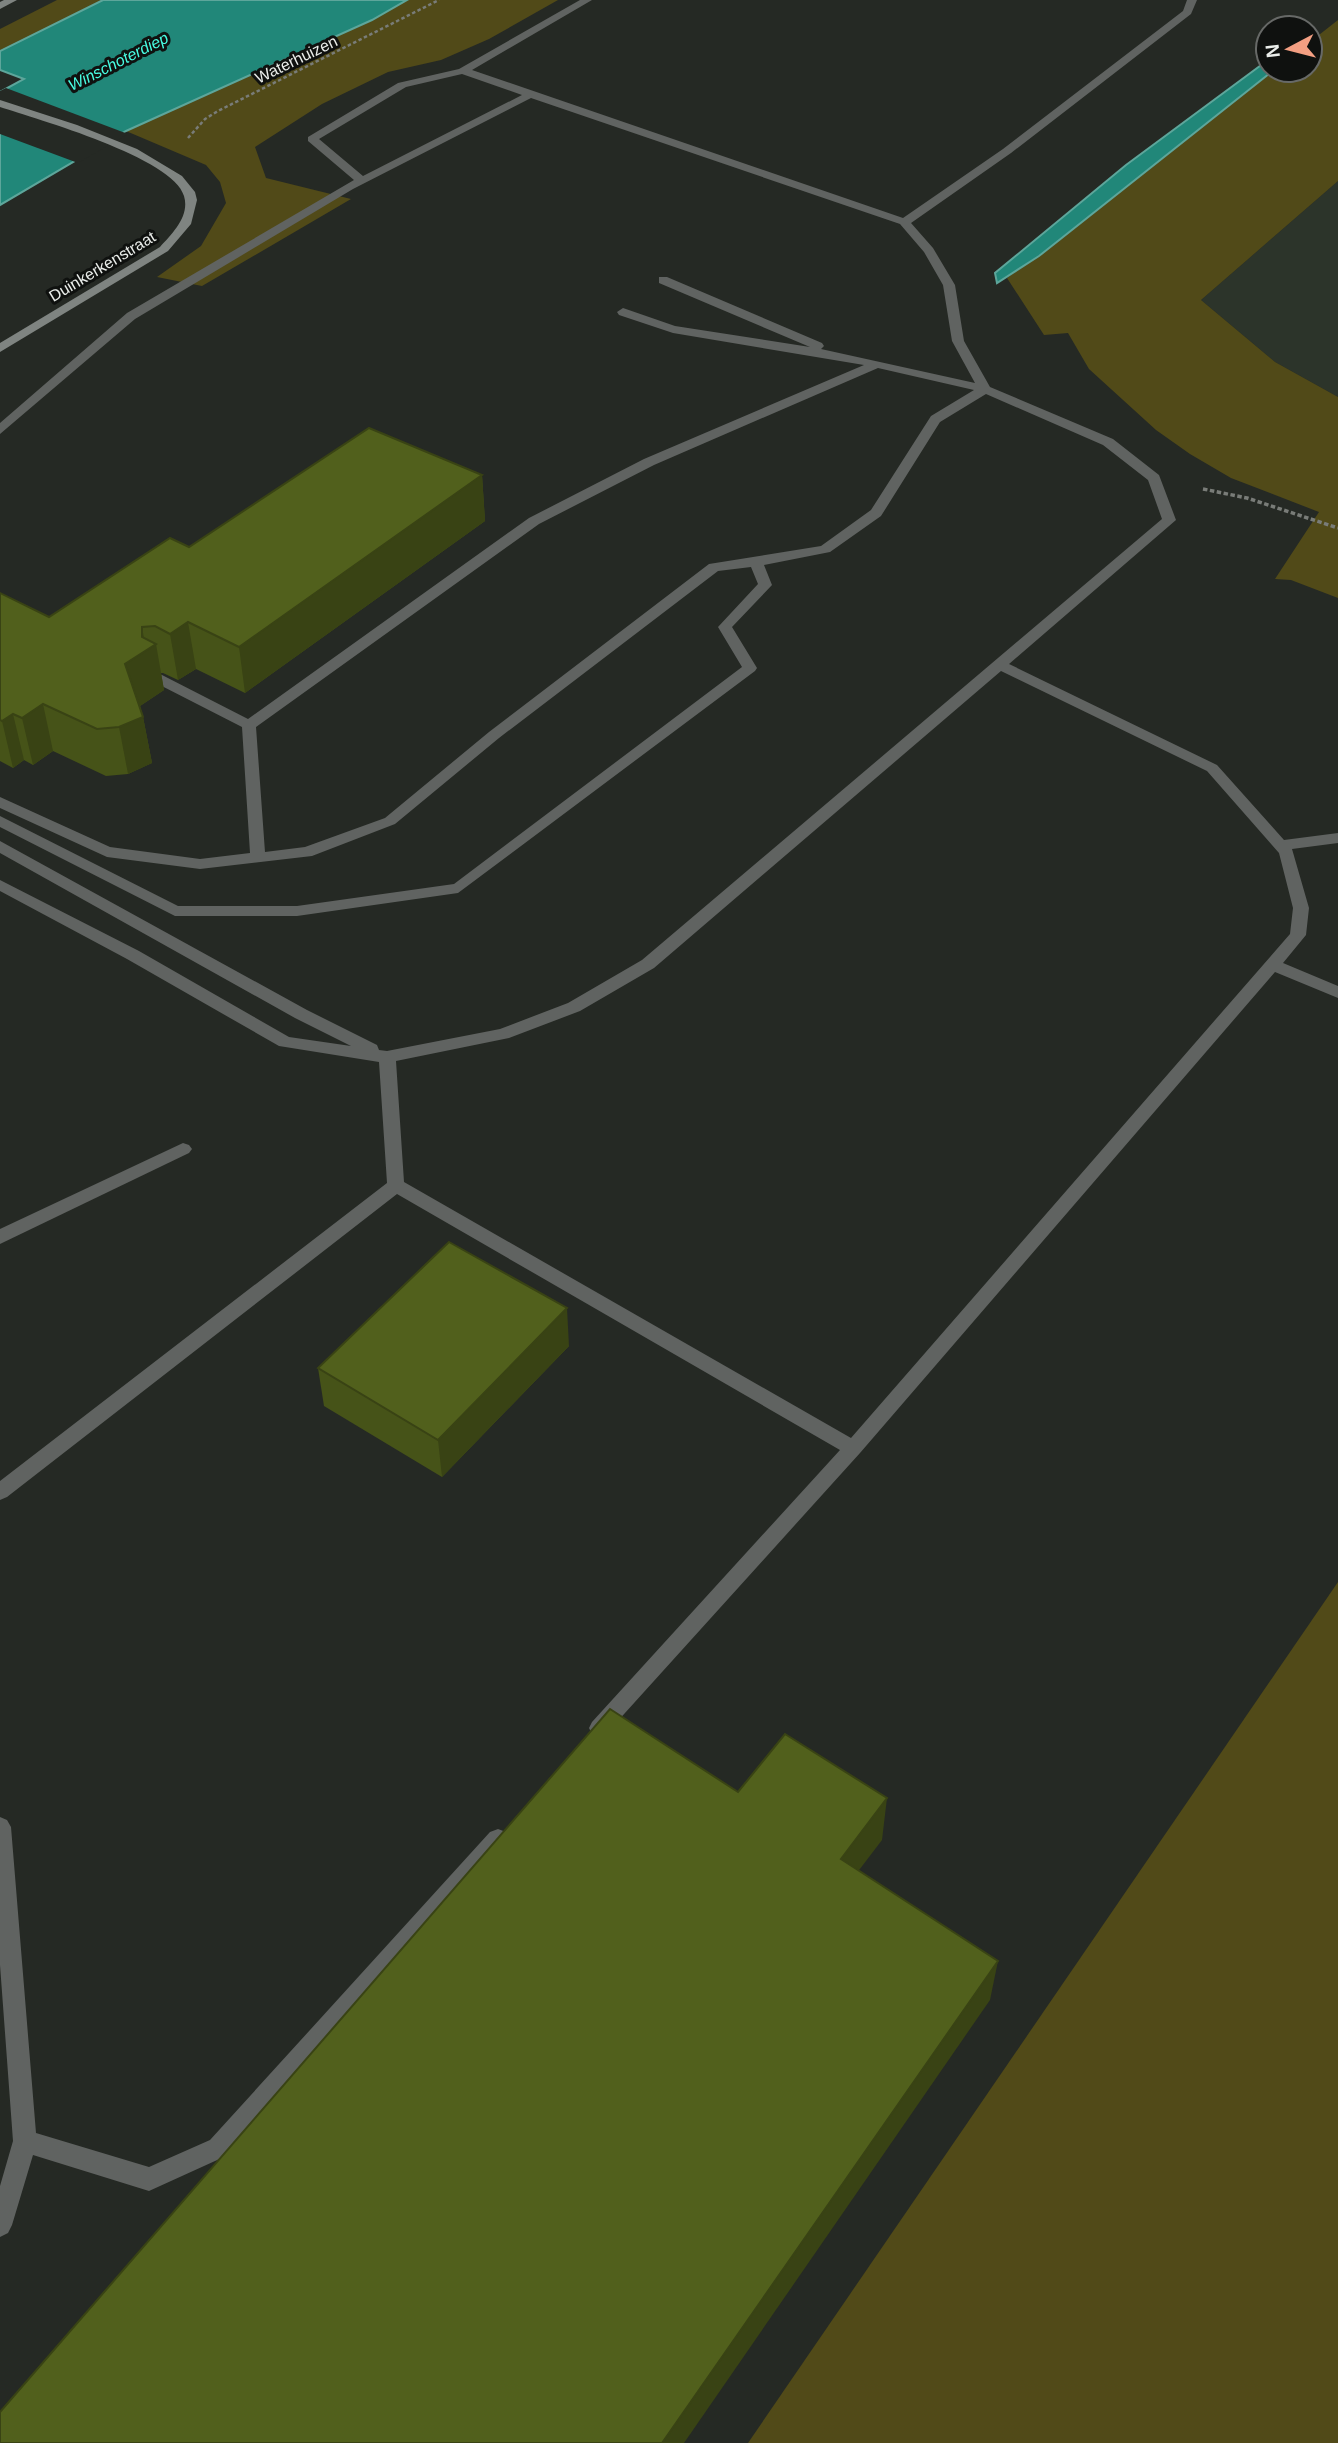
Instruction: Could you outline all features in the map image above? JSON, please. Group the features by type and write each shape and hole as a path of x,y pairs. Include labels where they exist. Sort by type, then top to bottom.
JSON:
{"main road":[{"path":"0,6 12,0"},
{"name":"Duinkerkenstraat","path":"0,103 144,155 171,171 189,193 188,219 179,234 164,248 0,348"}],"lane":[{"path":"361,180 312,139 402,85 463,71 587,0"},
{"path":"904,222 1018,143 1187,12 1192,0"},
{"path":"463,71 904,222 929,250 949,285 958,341 985,389"},
{"path":"0,430 131,316 361,180 529,95"},
{"path":"663,279 837,355"},
{"path":"0,885 285,1042 387,1057 503,1034 574,1007 648,964 1169,520 1154,478 1108,442 985,389 837,355 673,330 623,312"},
{"path":"249,725 534,520 649,462 877,364"},
{"path":"0,802 107,852 200,864 307,852 390,821 494,736 714,567 825,549 876,513 935,419 985,389"},
{"path":"0,821 175,911 297,911 458,888 750,668 725,627 765,585 756,562"},
{"path":"582,1746 853,1448 1298,935 1301,908 1286,852 1212,768 1000,665"},
{"path":"158,678 249,725"},
{"path":"249,725 258,858"},
{"path":"1280,846 1338,838"},
{"path":"0,846 301,1014 387,1057"},
{"path":"1272,965 1338,992"},
{"path":"387,1057 396,1185"},
{"path":"0,1237 183,1149"},
{"path":"396,1185 853,1448"},
{"path":"0,1492 396,1185"},
{"path":"25,2141 149,2179 218,2148 517,1818"},
{"path":"0,1827 25,2141 0,2225"}],"path":[{"name":"Waterhuizen","path":"187,140 205,118 439,0"},
{"path":"1154,478 1247,498 1338,528"}],"shaded area":[{"path":"57,0 103,0 0,51 0,29"},
{"path":"407,0 558,0 489,39 441,60 388,72 322,104 255,147 266,178 351,199 202,286 157,277 201,246 226,203 220,182 206,165 126,131 372,20"},
{"path":"1338,20 1338,181 1201,300 1275,362 1338,397 1338,598 1291,580 1275,579 1319,512 1231,478 1156,430 1089,369 1068,333 1044,335 1007,278 1256,84 1324,84 1324,31"},
{"path":"1338,181 1338,397 1275,362 1201,300"},
{"path":"1338,1582 1338,2443 748,2443"}],"water":[{"name":"Winschoterdiep","path":"103,0 407,0 372,20 126,131 0,205 0,92 24,79 0,70 0,51"},
{"path":"1254,70 1254,84 1256,84 1039,256 997,283 995,273 1126,165"}],"pier":[{"path":"6,88 128,134 78,163 0,134 0,91"}],"building":[{"path":"369,428 482,475 239,647 188,622 170,634 155,626 142,627 142,637 156,644 125,664 143,717 119,727 97,729 43,704 22,718 13,714 0,720 0,593 49,617 170,538 189,547"},
{"path":"449,1242 567,1308 438,1440 318,1368"},
{"path":"610,1709 738,1792 785,1734 887,1798 841,1859 998,1961 662,2443 0,2443 0,2412"}]}
